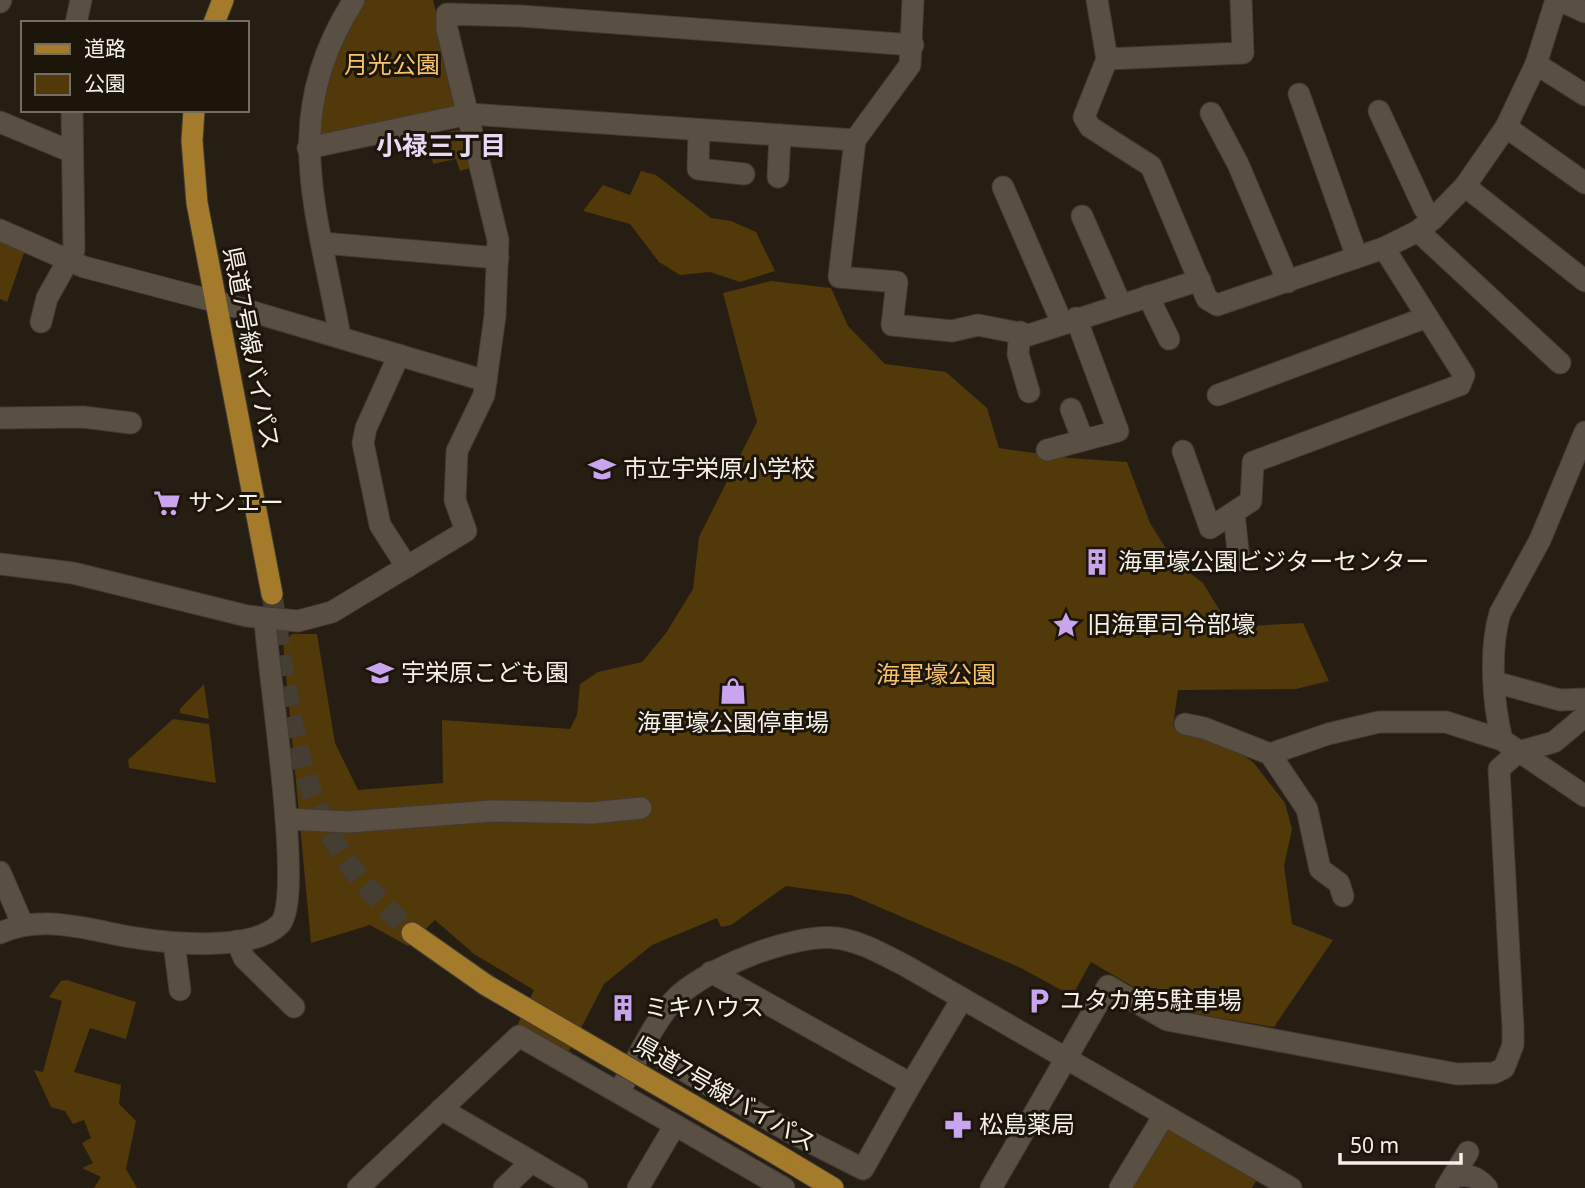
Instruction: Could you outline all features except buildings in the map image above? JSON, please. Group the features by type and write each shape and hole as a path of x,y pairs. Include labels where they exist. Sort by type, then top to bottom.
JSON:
{"main road":[{"path":"215,21 223,0"},
{"name":"県道7号線バイパス","path":"194,112 194,177 213,301 272,594"},
{"name":"県道7号線バイパス","path":"412,933 486,985 833,1188"}],"street":[{"path":"76,21 81,0"},
{"path":"340,337 311,193 308,148 312,103 321,66 354,0"},
{"path":"914,0 910,65 855,141 839,277 897,282 892,325 952,331 978,325 1020,331 1029,335 1120,303 1200,280"},
{"path":"1097,0 1107,59 1084,117 1090,127 1152,166 1207,299 1217,305 1384,248 1425,225 1465,186 1506,127 1536,64 1558,0 1585,12"},
{"path":"1107,59 1243,53 1241,0"},
{"path":"0,564 74,573 265,619 298,621 324,616 466,531 455,500 457,450 484,395 498,258 495,221 447,14 526,8 913,46"},
{"path":"1536,64 1585,95"},
{"path":"1299,94 1357,257"},
{"path":"1378,111 1424,208 1425,225 1560,363"},
{"path":"41,322 47,298 74,250 72,112"},
{"path":"1211,113 1238,164 1288,282"},
{"path":"308,148 469,114 855,141"},
{"path":"0,122 72,152"},
{"path":"1506,127 1585,183"},
{"path":"699,130 698,169 744,174"},
{"path":"778,177 780,135"},
{"path":"1465,186 1585,281"},
{"path":"1003,187 1069,320 1118,431 1047,450"},
{"path":"1082,216 1120,303"},
{"path":"0,230 68,261 486,381"},
{"path":"322,243 498,258"},
{"path":"1183,452 1210,528 1251,501 1253,462 1460,385 1464,375 1384,248"},
{"path":"1149,296 1169,339"},
{"path":"1218,396 1427,317"},
{"path":"1020,331 1018,354 1029,391"},
{"path":"399,355 366,428 363,443 380,525 407,567"},
{"path":"1071,410 1083,440"},
{"path":"0,418 83,417 131,423"},
{"path":"991,1188 1108,986 1167,1020 1446,1073 1494,1073 1504,1068 1513,1045 1513,1028 1499,769 1510,746 1494,709 1496,627 1500,613 1546,527 1548,515 1585,432"},
{"path":"1234,514 1239,560"},
{"path":"0,933 22,923 66,925 174,943 236,941 270,932 285,918 296,819 265,619"},
{"path":"1495,682 1560,700 1585,699"},
{"path":"1510,746 1554,743 1585,716"},
{"path":"1270,754 1328,734 1379,722 1446,722 1510,746 1585,796"},
{"path":"1185,724 1204,728 1270,754 1307,809 1320,869 1339,883 1343,896"},
{"path":"296,819 345,808 532,801 595,801 631,808"},
{"path":"0,872 22,923"},
{"path":"619,1093 674,1000 711,972 800,941 834,938 878,952 1291,1188"},
{"path":"236,941 244,958 294,1007"},
{"path":"174,943 180,990"},
{"path":"711,972 911,1084"},
{"path":"645,1048 790,1132 863,1169 962,999"},
{"path":"358,1188 519,1036 784,1188"},
{"path":"441,1109 577,1188"},
{"path":"1120,1188 1163,1116"},
{"path":"638,1188 675,1125"},
{"path":"1450,1182 1468,1152"},
{"path":"504,1188 531,1162"},
{"path":"1450,1182 1467,1175 1479,1179 1487,1188"}],"green space":[{"name":"月光公園","path":"366,0 433,0 458,106 320,139 316,134 333,64 346,31"},
{"path":"458,130 463,132 474,167 460,171 456,159 433,164 427,136"},
{"path":"641,171 656,175 711,218 731,221 756,232 775,271 740,282 710,272 680,275 659,262 630,224 583,211 603,185 630,195"},
{"path":"0,238 25,250 7,302 0,299"},
{"name":"海軍壕公園","path":"771,281 831,288 848,326 885,364 946,372 987,408 999,448 1070,458 1127,462 1150,523 1173,560 1203,583 1230,627 1303,623 1329,681 1296,689 1178,690 1173,726 1227,744 1253,762 1285,803 1292,829 1284,866 1292,924 1333,940 1274,1027 1173,1010 1091,962 1072,996 1021,968 851,895 786,886 731,925 721,927 717,918 652,945 604,984 567,1055 517,1026 534,990 474,954 435,920 408,946 370,925 311,943 283,643 292,634 317,634 335,743 358,790 443,783 442,720 570,729 577,715 580,684 598,672 642,662 666,633 693,589 699,537 757,422 723,293"},
{"path":"204,684 209,719 180,713 180,709"},
{"path":"173,719 209,724 216,783 129,768 128,760"},
{"path":"67,980 136,1002 126,1039 90,1028 74,1072 121,1085 119,1104 136,1121 126,1169 137,1188 94,1188 101,1177 82,1168 93,1163 82,1143 91,1138 84,1120 73,1124 65,1111 51,1107 34,1070 43,1072 62,1001 49,997 61,981"},
{"path":"1173,1128 1259,1176 1252,1188 1129,1188 1162,1132"}],"tunnel":[{"path":"272,594 296,741 313,797 342,854 375,896 412,933"}],"place":[{"name":"市立宇栄原小学校","path":"602,469"},
{"name":"サンエー","path":"167,503"},
{"name":"海軍壕公園ビジターセンター","path":"1097,562"},
{"name":"旧海軍司令部壕","path":"1066,625"},
{"name":"宇栄原こども園","path":"380,673"},
{"name":"海軍壕公園停車場","path":"733,691"},
{"name":"ユタカ第5駐車場","path":"1039,1001"},
{"name":"ミキハウス","path":"623,1008"},
{"name":"松島薬局","path":"958,1125"}],"district":[{"name":"小禄三丁目","path":"441,146"}]}
